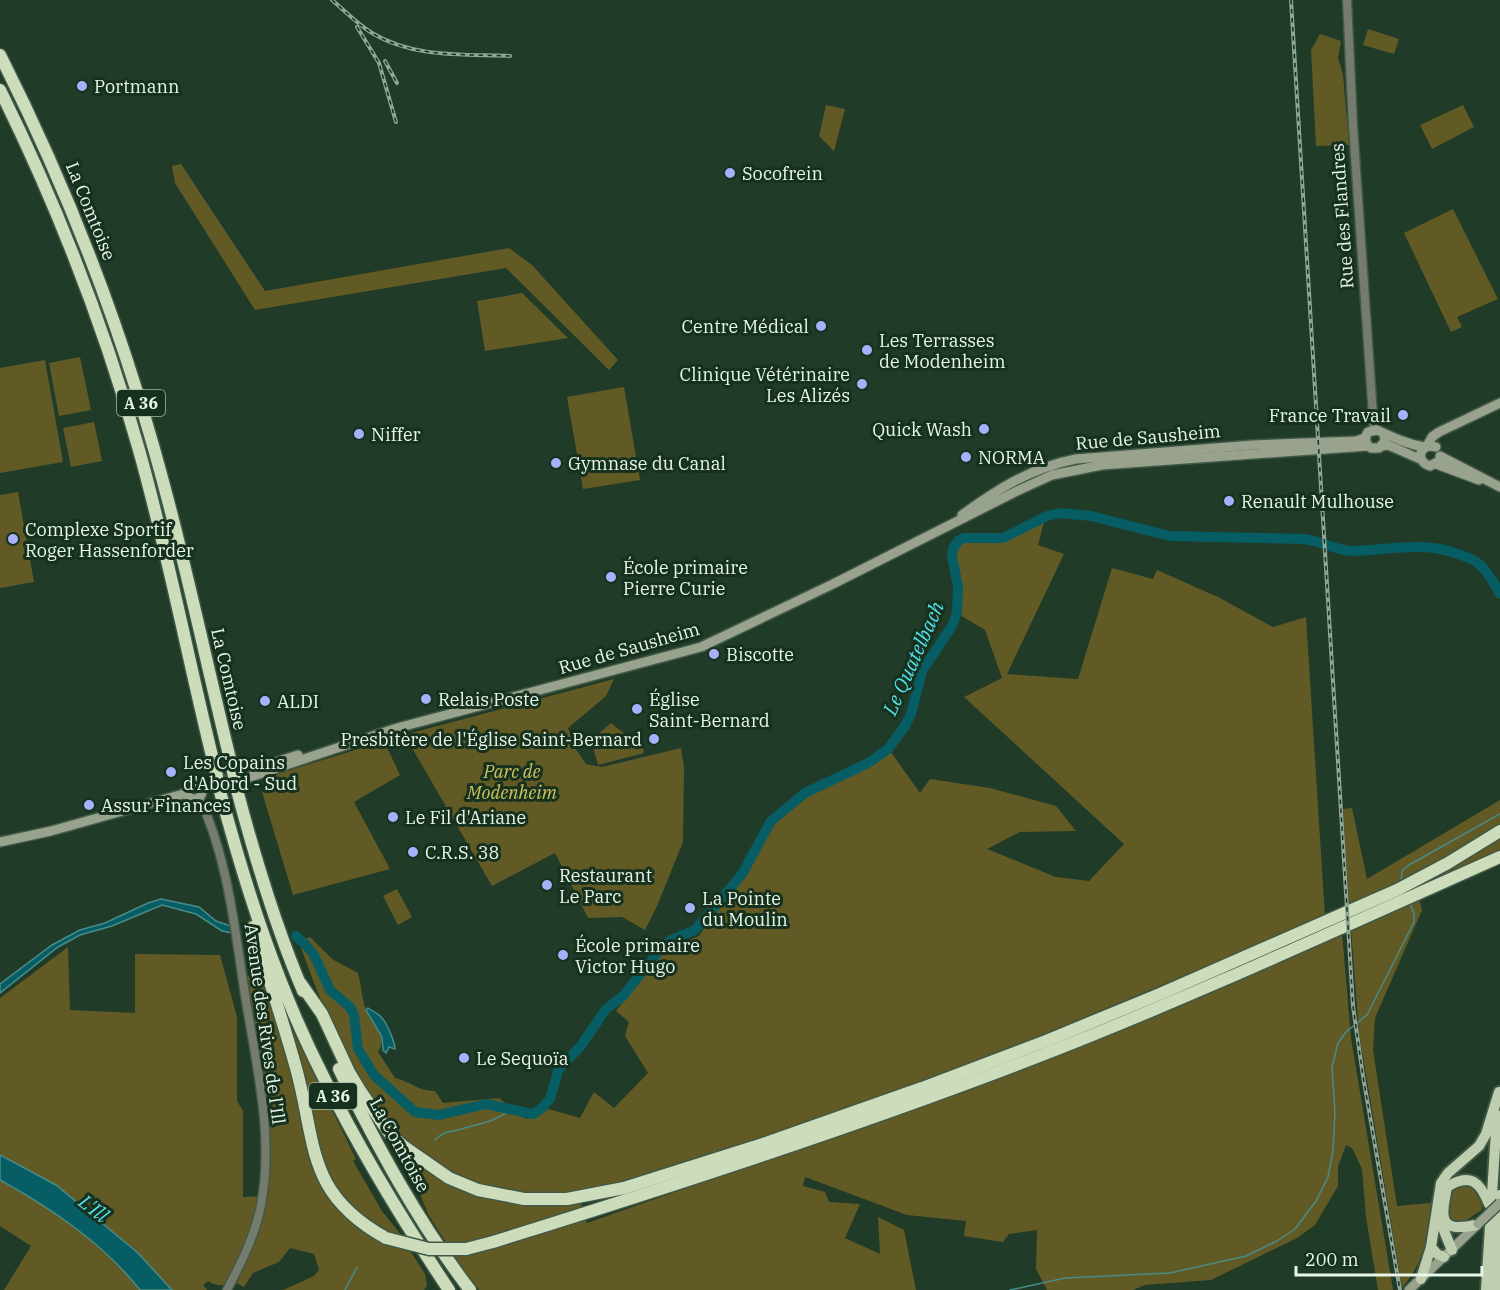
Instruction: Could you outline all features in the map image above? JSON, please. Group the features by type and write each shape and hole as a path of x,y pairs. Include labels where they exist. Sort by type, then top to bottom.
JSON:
{"highway":[{"name":"La Comtoise","path":"0,55 66,196 121,342 158,466 239,777 265,887 301,984 339,1071 378,1145 426,1226 470,1290"},
{"name":"La Comtoise","path":"0,90 64,233 104,338 123,398 155,510 216,772 207,791 286,992 323,1076 379,1180 449,1290"},
{"path":"1413,889 1500,831"},
{"path":"247,888 251,923 297,1069 311,1145 326,1183 359,1222 386,1238 429,1249 466,1249 488,1244 768,1154 944,1092 1118,1025 1413,889 1500,857"},
{"path":"301,984 322,1014 349,1072 375,1114 390,1134 424,1162 449,1178 473,1188 524,1199 567,1199 624,1188 763,1144 922,1088 1046,1041 1399,896"},
{"path":"1486,1290 1495,1204 1500,1090"},
{"path":"1421,1279 1431,1247 1441,1183 1448,1173 1479,1146 1486,1134 1500,1090"},
{"path":"1431,1247 1437,1254 1448,1254 1442,1226 1443,1215 1448,1187 1456,1181 1466,1179 1479,1184 1495,1204"},
{"path":"1496,1286 1500,1195"},
{"path":"1443,1215 1452,1227 1460,1229 1477,1225"},
{"path":"1496,1286 1500,1267"}],"main road":[{"path":"1500,403 1435,434 1433,452 1427,465 1420,459 1388,445 1374,449 1367,442 1368,432 1379,431 1384,435 1433,452 1468,477 1500,487"},
{"path":"1382,446 1385,441 1384,435"},
{"name":"Rue de Sausheim","path":"239,777 325,753 332,748 397,728 701,647 951,524 1007,485 1029,472 1048,465 1100,456 1367,442"},
{"path":"1420,459 1420,452 1433,452"},
{"path":"0,842 51,831 187,793 190,784 195,783 207,791"},
{"path":"1409,1290 1477,1225 1495,1204"}],"street":[{"name":"Rue des Flandres","path":"1347,0 1353,126 1374,430"},
{"name":"Avenue des Rives de l'Ill","path":"207,791 212,826 235,921 263,1108 265,1165 261,1205 245,1254 227,1290"}],"green space":[{"path":"1368,29 1399,39 1394,54 1363,45"},
{"path":"1320,34 1341,41 1338,58 1343,74 1349,145 1316,146 1311,50"},
{"path":"826,105 845,109 834,151 819,136"},
{"path":"1463,105 1474,127 1432,149 1420,125"},
{"path":"181,164 265,291 509,248 532,265 618,360 609,370 506,268 255,310 175,183 172,166"},
{"path":"1453,209 1498,299 1457,317 1462,327 1451,332 1404,233"},
{"path":"522,293 568,338 485,351 477,301"},
{"path":"80,357 91,410 59,416 49,363"},
{"path":"45,360 63,462 0,473 0,368"},
{"path":"624,387 640,480 583,489 567,397"},
{"path":"94,422 102,461 71,467 63,428"},
{"name":"Complexe Sportif Roger Hassenforder","path":"18,492 34,582 0,588 0,495"},
{"path":"1045,518 1038,545 1064,554 1007,674 1078,679 1112,568 1153,579 1157,570 1218,597 1273,627 1306,617 1325,917 902,1091 642,1177 601,1189 577,1190 587,1223 945,1097 1172,1007 1342,933 1351,1038 1393,1290 1378,1290 1366,1217 1362,1169 1352,1148 1346,1145 1338,1166 1338,1186 1315,1225 1297,1238 1211,1280 1145,1285 1133,1290 1047,1290 1036,1269 1037,1230 1009,1234 1003,1242 964,1236 966,1221 907,1215 805,1177 803,1186 825,1192 829,1202 860,1204 845,1238 880,1254 878,1217 904,1230 916,1290 479,1290 453,1256 469,1253 464,1245 449,1247 428,1214 420,1194 372,1117 405,1154 448,1183 469,1192 472,1183 437,1166 413,1149 372,1101 330,1021 299,942 310,937 332,959 358,973 366,1010 381,1035 381,1046 378,1052 395,1078 424,1090 435,1091 443,1103 499,1098 526,1119 545,1108 580,1118 594,1092 614,1108 648,1073 625,1036 629,1022 616,1011 665,949 699,936 720,904 746,873 773,823 807,795 868,767 890,751 920,793 930,779 990,788 1056,806 1076,831 1020,832 987,849 1056,877 1089,881 1124,844 964,697 1002,678 985,630 960,615 956,551 965,540 1003,541"},
{"name":"Parc de Modenheim","path":"614,679 606,696 568,728 575,748 586,764 602,767 681,748 684,767 683,842 645,930 622,917 588,918 555,853 492,886 408,741 411,733"},
{"path":"611,723 626,735 640,737 644,753 598,765 591,740"},
{"path":"384,741 400,775 354,802 390,869 293,895 262,792 271,789 268,777"},
{"path":"1500,800 1500,826 1410,878 1349,905 1343,809 1352,808 1367,879"},
{"path":"1500,834 1500,853 1415,890 1414,887"},
{"path":"397,889 412,917 398,925 383,896"},
{"path":"1419,898 1422,910 1375,1018 1373,1050 1397,1206 1432,1203 1427,1238 1421,1257 1402,1288 1359,1033 1351,929"},
{"path":"68,947 70,1010 135,1013 135,954 220,955 237,1017 237,1101 243,1111 243,1197 266,1196 265,1103 270,1102 266,1076 261,1076 247,976 259,974 289,1062 307,1152 324,1191 358,1229 386,1245 411,1252 425,1274 427,1286 424,1290 283,1290 314,1276 319,1270 314,1254 290,1248 279,1262 253,1273 244,1287 229,1279 225,1285 216,1285 208,1281 203,1285 207,1290 172,1290 138,1253 56,1185 0,1155 0,998"},
{"path":"280,1005 356,1159 353,1161 382,1211 406,1241 377,1229 345,1202 324,1170"},
{"path":"0,1180 76,1228 110,1257 140,1290 4,1290 31,1246 0,1226"},
{"path":"1467,1182 1481,1194 1482,1210 1460,1224 1451,1222 1447,1213 1451,1188"}],"water":[{"path":"161,899 199,907 216,921 231,926 232,933 222,931 196,914 162,905 112,926 80,935 58,947 0,993 0,984 52,945 80,930 105,923"},
{"path":"368,1008 383,1019 395,1049 389,1047 386,1053 383,1050 382,1037 366,1010"},
{"name":"L'Ill","path":"0,1155 56,1185 138,1253 172,1290 140,1290 110,1257 76,1228 0,1180"}],"waterway":[{"name":"Le Quatelbach","path":"296,936 314,955 330,990 350,1007 354,1015 358,1049 374,1075 415,1112 439,1115 486,1104 533,1114 550,1099 558,1071 580,1047 606,1009 623,996 662,947 671,940 695,930 742,874 771,821 805,793 868,763 888,749 905,726 911,714 922,671 952,626 957,612 958,587 952,556 958,541 964,538 1003,538 1047,516 1060,513 1091,516 1170,536 1304,539 1353,551 1406,547 1432,548 1458,554 1477,562 1488,574 1500,594"},
{"path":"1401,882 1402,871 1409,865 1500,814"},
{"path":"1010,1290 1065,1278 1170,1273 1246,1256 1277,1241 1295,1229 1316,1201 1328,1177 1333,1150 1335,1112 1332,1067 1338,1043 1346,1032 1367,1015 1414,922 1410,903"},
{"path":"435,1140 444,1133 493,1120 511,1109"},
{"path":"345,1290 357,1267"}],"tunnel":[{"path":"208,784 243,773"}],"railway":[{"path":"332,0 372,33 404,47 439,53 510,56"},
{"path":"1291,0 1353,1006 1400,1290"},
{"path":"357,27 379,63 396,122"},
{"path":"385,61 397,83"}],"place":[{"name":"Portmann","path":"82,86"},
{"name":"Socofrein","path":"730,173"},
{"name":"Centre Médical","path":"821,326"},
{"name":"Les Terrasses de Modenheim","path":"867,350"},
{"name":"Clinique Vétérinaire Les Alizés","path":"862,384"},
{"name":"France Travail","path":"1403,415"},
{"name":"Quick Wash","path":"984,429"},
{"name":"Niffer","path":"359,434"},
{"name":"NORMA","path":"966,457"},
{"name":"Gymnase du Canal","path":"556,463"},
{"name":"Renault Mulhouse","path":"1229,501"},
{"name":"Complexe Sportif Roger Hassenforder","path":"13,539"},
{"name":"École primaire Pierre Curie","path":"611,577"},
{"name":"Biscotte","path":"714,654"},
{"name":"Relais Poste","path":"426,699"},
{"name":"ALDI","path":"265,701"},
{"name":"Église Saint-Bernard","path":"637,709"},
{"name":"Presbitère de l'Église Saint-Bernard","path":"654,739"},
{"name":"Les Copains d'Abord - Sud","path":"171,772"},
{"name":"Assur Finances","path":"89,805"},
{"name":"Le Fil d'Ariane","path":"393,817"},
{"name":"C.R.S. 38","path":"413,852"},
{"name":"Restaurant Le Parc","path":"547,885"},
{"name":"La Pointe du Moulin","path":"690,908"},
{"name":"École primaire Victor Hugo","path":"563,955"},
{"name":"Le Sequoïa","path":"464,1058"}]}
